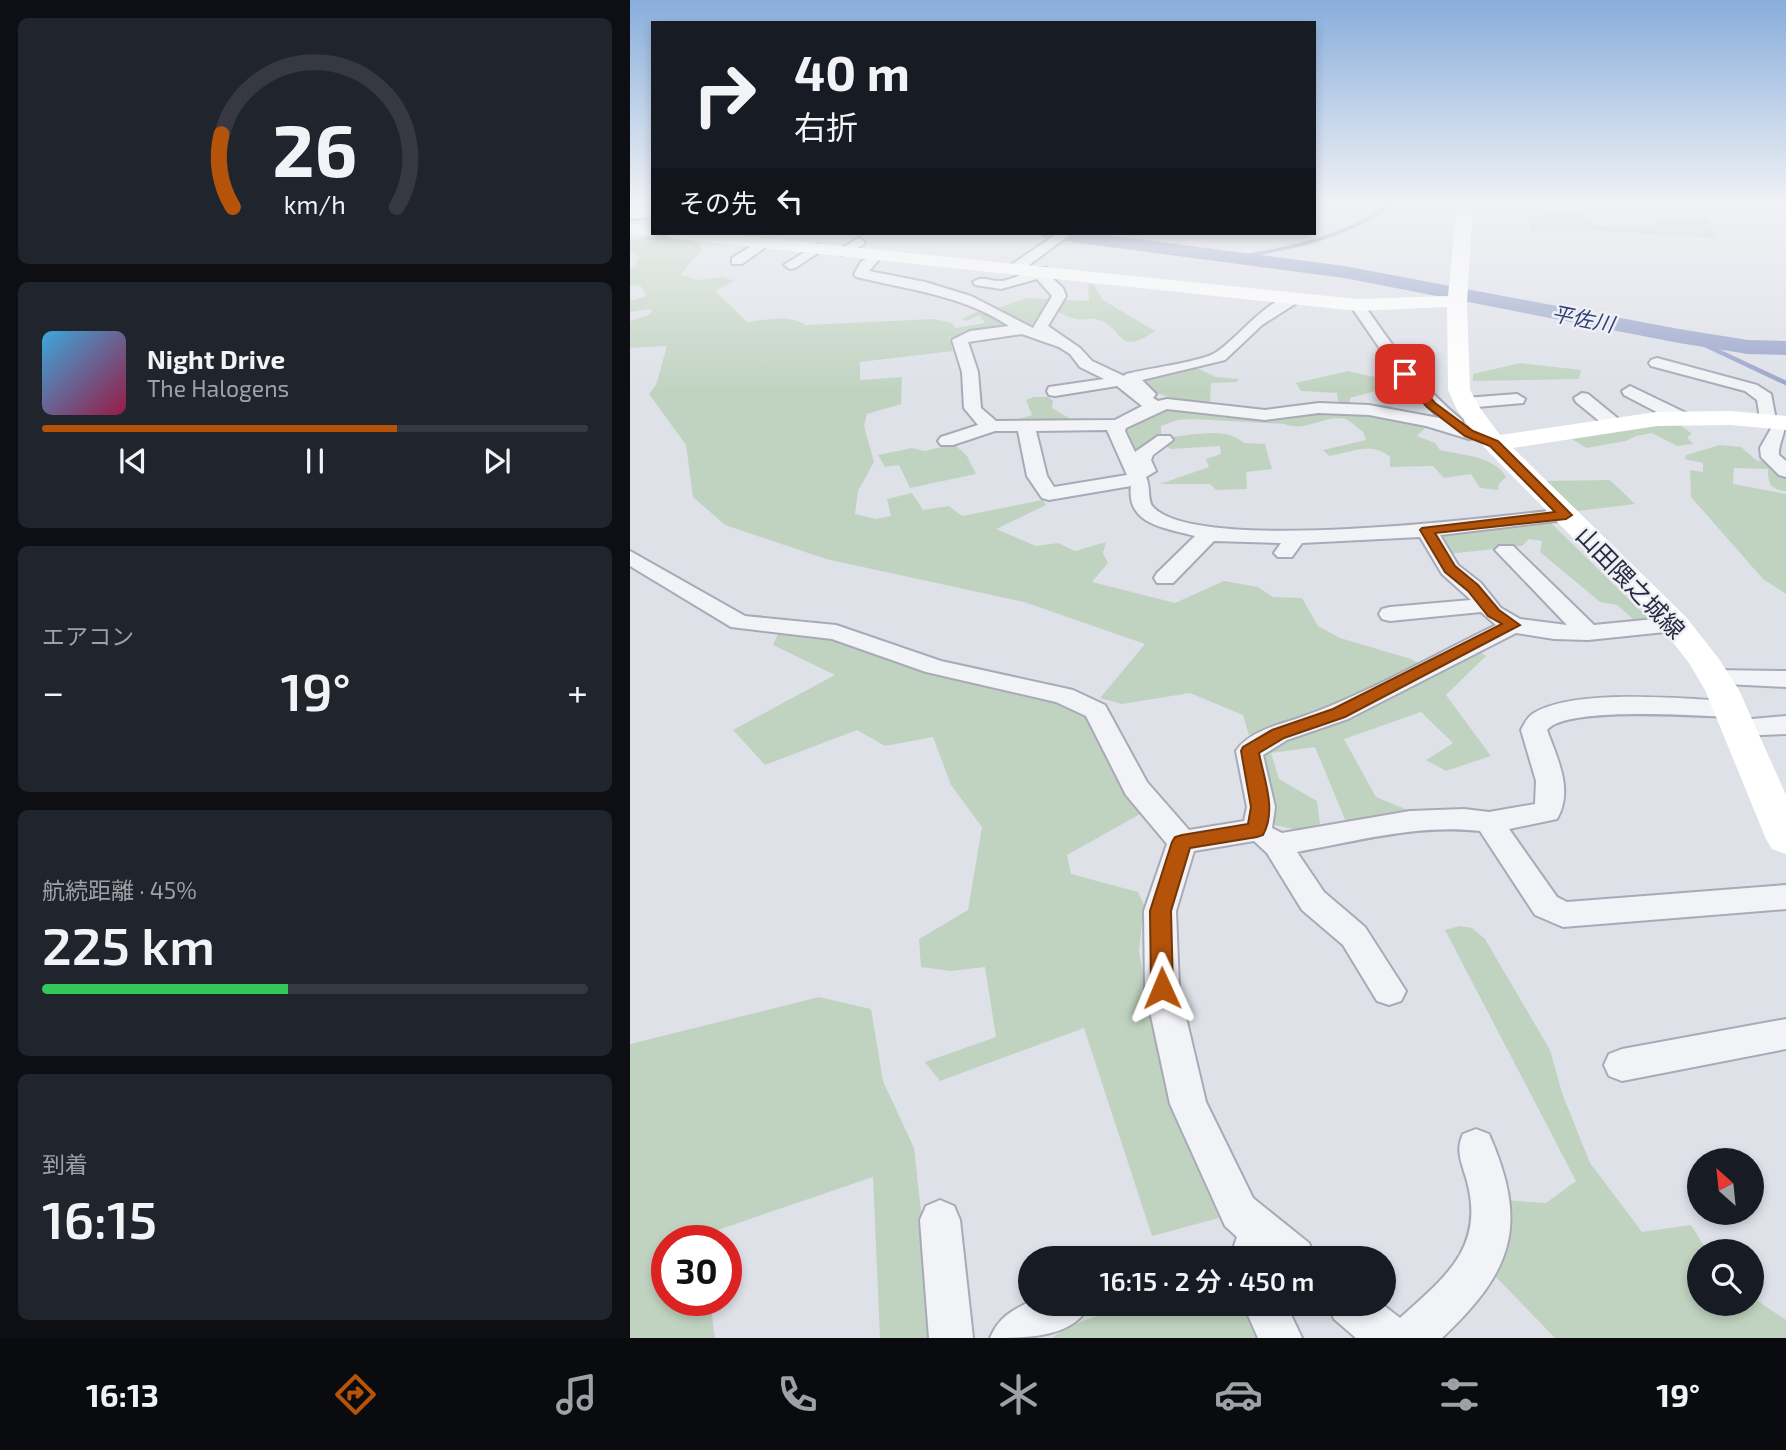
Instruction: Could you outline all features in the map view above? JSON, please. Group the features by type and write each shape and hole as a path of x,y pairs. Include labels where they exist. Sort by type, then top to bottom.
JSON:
{"main road":[{"path":"989,265 1357,305 1442,301 1458,295"},
{"name":"山田隈之城線","path":"1460,265 1459,390 1481,438 1566,515 1675,624 1715,678 1786,839"},
{"path":"1481,438 1680,417 1779,422"}],"street":[{"path":"866,265 861,274 931,286 1000,312 1023,329 1065,344"},
{"path":"1016,268 1020,265"},
{"path":"980,282 1005,284 1041,273 1058,291 1059,296 1040,327 1075,351 1086,364 1126,379"},
{"path":"1055,391 1210,362 1257,323 1293,299"},
{"path":"1357,305 1405,374 1431,405 1481,438"},
{"path":"993,426 980,420 973,411 969,394 972,380 967,368 968,356 960,340 970,336 1023,329"},
{"path":"1105,361 1108,367 1161,405 1265,415 1319,408 1370,410 1419,419 1481,438"},
{"path":"1657,363 1751,388 1765,398 1779,422 1769,448 1770,457 1786,471"},
{"path":"1630,391 1680,417"},
{"path":"1582,398 1615,425"},
{"path":"1465,403 1517,399"},
{"path":"1112,433 1161,405"},
{"path":"947,441 993,426 1112,433 1116,431 1141,486 1139,500 1145,511 1160,520 1209,534 1290,545 1518,518 1566,515"},
{"path":"1026,427 1037,476 1049,495 1134,471 1147,471 1142,460 1144,452 1164,440"},
{"path":"1427,530 1450,569 1473,588 1487,606 1513,625 1554,632 1588,633 1675,624"},
{"path":"1165,578 1209,534"},
{"path":"1506,550 1588,633"},
{"path":"634,566 739,622 836,632 936,667 1064,696 1096,711 1136,788 1182,842"},
{"path":"1390,614 1487,606"},
{"path":"1389,991 1354,936 1312,901 1267,838 1249,751 1278,734 1339,713 1513,625"},
{"path":"1715,678 1786,679"},
{"path":"1182,842 1267,838 1465,818 1489,822 1547,812 1551,803 1550,782 1534,730 1540,719 1556,712 1618,707 1786,724"},
{"path":"1489,822 1546,906 1563,915 1786,897"},
{"path":"1182,842 1160,911 1162,988 1188,1104 1238,1212 1256,1244"},
{"path":"1622,1065 1786,1034"},
{"path":"1411,1338 1472,1280 1488,1245 1493,1210 1476,1147"},
{"path":"940,1220 951,1338"},
{"path":"1012,1338 1022,1329 1046,1316"},
{"path":"1270,1316 1280,1338"},
{"path":"1363,1316 1390,1338"}],"green space":[{"path":"688,265 680,275 699,280 723,277 734,281 715,291 747,322 785,319 806,325 933,319 952,323 955,328 985,323 979,315 967,321 961,319 1027,298 1089,301 1088,284 1094,285 1103,300 1155,331 1142,339 1127,341 1098,320 1071,318 1045,311 1030,326 949,338 953,351 860,362 860,380 902,377 901,404 867,414 864,426 874,462 858,491 855,514 876,519 891,516 887,499 912,493 923,510 949,506 962,516 1043,500 1046,505 996,529 1036,546 1058,543 1075,551 1106,542 1103,553 1108,563 1092,582 1175,603 1224,581 1258,587 1273,597 1302,598 1318,626 1340,638 1411,659 1436,673 1477,650 1486,656 1446,695 1491,756 1446,771 1426,760 1453,743 1421,712 1344,739 1376,797 1415,813 1346,822 1315,747 1271,753 1279,779 1317,801 1320,824 1302,831 1275,825 1243,715 1190,693 1122,704 1100,698 1145,644 1024,602 826,559 725,525 693,497 686,445 649,394 656,385 667,346 630,348 630,321 649,315 652,309 630,312 630,301 647,296 640,285 630,286 630,269"},
{"path":"1520,363 1581,370 1579,379 1473,381 1473,374"},
{"path":"1197,368 1216,377 1239,379 1237,382 1211,383 1210,405 1164,396 1143,381"},
{"path":"1348,371 1379,378 1398,378 1391,387 1350,398 1350,407 1339,407 1337,393 1301,391 1296,383"},
{"path":"1048,397 1053,401 1052,408 1069,418 1068,422 1017,423 1016,420 1032,415 1026,400"},
{"path":"1168,405 1236,415 1362,411 1428,425 1417,436 1435,443 1440,450 1486,461 1501,470 1506,477 1499,484 1498,490 1480,488 1471,474 1444,478 1433,466 1390,467 1390,457 1376,450 1361,449 1329,456 1323,450 1366,440 1363,432 1345,419 1292,426 1192,419 1177,420 1161,426 1161,437 1215,433 1235,437 1244,443 1265,444 1272,469 1246,472 1247,489 1216,490 1210,484 1160,484 1209,467 1206,459 1221,454 1220,446 1171,449 1161,444 1133,460 1121,426"},
{"path":"1678,423 1692,434 1687,437 1693,444 1677,446 1652,433 1586,448 1572,439"},
{"path":"954,444 967,456 976,474 910,488 899,465 885,467 878,455 912,448 925,451"},
{"path":"1720,445 1741,447 1756,460 1772,463 1786,478 1786,491 1771,485 1768,469 1734,468 1733,484 1786,494 1786,594 1763,579 1691,497 1690,470 1703,472 1703,463 1685,459 1686,455"},
{"path":"1610,480 1635,504 1578,511 1543,481"},
{"path":"1547,519 1650,620 1634,620 1617,605 1600,602 1540,552 1542,541 1529,539 1522,546 1448,554 1432,532"},
{"path":"780,630 834,636 1057,700 1089,715 1142,813 1067,855 1071,874 1138,892 1144,905 1139,952 1159,1055 1181,1130 1219,1218 1152,1236 1084,1028 940,1081 925,1062 996,1037 985,967 950,971 921,967 919,939 968,910 982,827 951,785 933,737 885,746 857,730 765,765 733,730 835,675 773,645"},
{"path":"1460,926 1472,928 1485,939 1550,1050 1562,1093 1590,1163 1642,1232 1691,1225 1700,1239 1687,1239 1687,1316 1764,1316 1764,1305 1786,1320 1786,1338 1555,1338 1495,1276 1503,1257 1506,1239 1503,1200 1546,1203 1576,1181 1445,930"},
{"path":"819,997 871,1009 883,1081 914,1148 935,1338 880,1338 873,1177 732,1225 651,1225 651,1316 712,1316 715,1338 630,1338 630,1044"},
{"path":"1097,1316 1246,1316 1257,1338 1052,1338 1067,1327"}],"waterway":[{"name":"平佐川","path":"1294,265 1423,285 1679,336 1748,347 1786,348"},
{"path":"1688,337 1786,383"}],"route":[{"path":"1162,988 1160,911 1182,842 1257,830 1261,807 1249,751 1278,734 1339,713 1513,625 1493,613 1473,588 1450,569 1427,530 1518,518 1566,515 1494,443 1469,433 1431,405 1405,374"}]}
